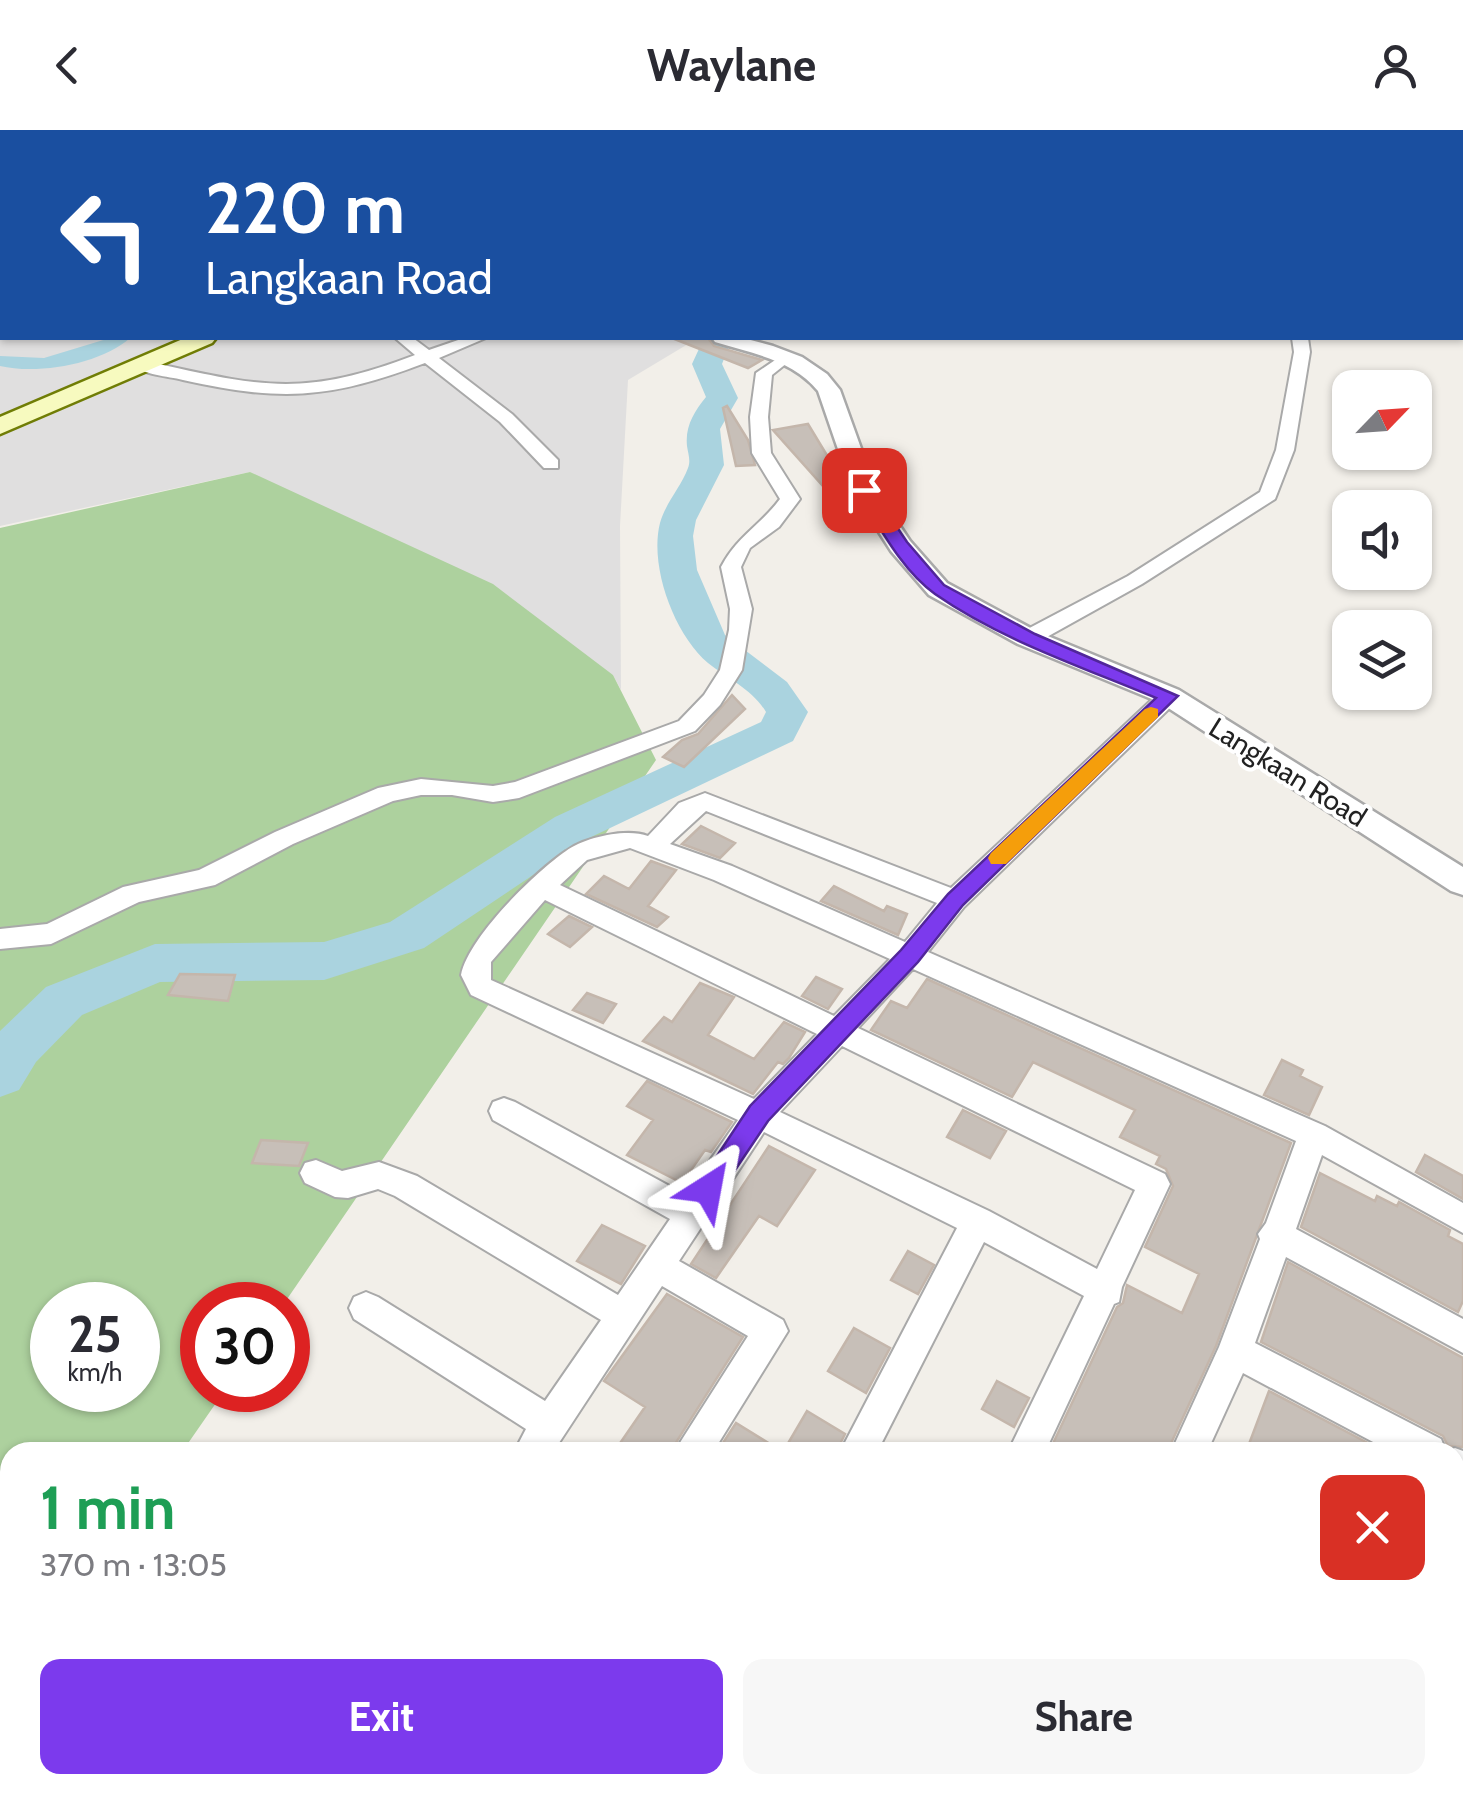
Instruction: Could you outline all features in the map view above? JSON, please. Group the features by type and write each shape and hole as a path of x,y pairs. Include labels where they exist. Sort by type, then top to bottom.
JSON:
{"main road":[{"path":"0,426 199,340"}],"street":[{"path":"405,340 506,418 551,464"},
{"path":"140,365 272,392 318,388 375,374 472,340"},
{"name":"Langkaan Road","path":"729,340 804,366 829,390 864,490 900,546 938,588 1028,638 1169,696 1463,883"},
{"path":"1028,638 1135,580 1268,495 1285,450 1302,352 1300,340"},
{"path":"0,939 52,934 132,894 206,878 284,838 387,794 452,787 493,794 519,790 687,726 712,700 731,670 741,609 731,567 742,545 772,523 790,499 788,489 762,458 760,415 764,373 784,359"},
{"path":"366,1308 542,1439 759,1114 910,956 956,900 1169,696"},
{"path":"654,845 688,810 706,801 956,900"},
{"path":"1106,1290 978,1221 759,1114 481,987 475,975 478,959 541,887 578,854 631,839 654,845 1314,1134 1463,1218"},
{"path":"541,887 1154,1184 1031,1442"},
{"path":"504,1111 691,1214"},
{"path":"1194,1442 1235,1351 1274,1234 1314,1134"},
{"path":"316,1173 338,1187 350,1187 379,1174 406,1186 622,1314"},
{"path":"863,1442 978,1221"},
{"path":"1274,1234 1463,1337"},
{"path":"657,1266 771,1331 699,1442"},
{"path":"1235,1351 1409,1442"}],"shaded area":[{"path":"0,340 695,340 628,380 620,526 621,690 613,675 250,472 0,526"}],"green space":[{"path":"250,472 493,584 613,675 656,760 299,1282 180,1282 180,1412 210,1412 189,1442 0,1442 0,528"}],"building":[{"path":"677,340 710,340 714,346 762,360 748,368"},
{"path":"727,406 748,440 755,465 736,466 723,408"},
{"path":"808,424 857,505 847,513 773,430"},
{"path":"732,695 745,709 684,767 663,757 682,740 698,734"},
{"path":"701,826 735,843 720,858 682,844"},
{"path":"651,861 676,870 648,906 668,917 657,927 586,894 604,876 629,889"},
{"path":"834,886 884,911 887,906 907,914 898,935 821,901"},
{"path":"569,916 592,927 570,947 548,934"},
{"path":"180,974 235,975 228,1001 168,995"},
{"path":"816,977 842,989 828,1009 802,996"},
{"path":"927,979 1291,1143 1216,1346 1172,1442 1054,1442 1117,1307 1123,1303 1127,1285 1182,1313 1199,1274 1145,1247 1173,1186 1166,1169 1156,1164 1160,1156 1120,1137 1135,1110 1033,1062 1012,1097 871,1030 891,1001 907,1008"},
{"path":"700,983 734,997 708,1035 754,1059 784,1022 805,1032 789,1058 783,1064 778,1062 753,1094 643,1041 664,1017 672,1022"},
{"path":"587,993 616,1004 603,1023 573,1010"},
{"path":"1282,1060 1303,1070 1300,1076 1322,1087 1309,1115 1264,1095"},
{"path":"647,1081 732,1122 711,1152 705,1150 682,1183 627,1155 653,1120 627,1106"},
{"path":"963,1110 1006,1131 990,1158 947,1137"},
{"path":"261,1140 308,1143 299,1166 252,1163"},
{"path":"769,1146 815,1170 777,1226 759,1216 716,1278 691,1264"},
{"path":"1425,1155 1463,1176 1463,1199 1416,1172"},
{"path":"1320,1173 1375,1201 1377,1196 1397,1206 1399,1202 1450,1230 1448,1236 1463,1244 1463,1301 1458,1312 1301,1227"},
{"path":"602,1225 645,1246 621,1284 577,1261"},
{"path":"908,1251 934,1265 918,1294 891,1280"},
{"path":"1288,1262 1463,1358 1463,1442 1446,1442 1443,1436 1261,1342"},
{"path":"667,1294 743,1337 676,1442 621,1442 645,1407 604,1381"},
{"path":"854,1328 890,1348 866,1393 828,1371"},
{"path":"997,1381 1029,1398 1014,1427 982,1409"},
{"path":"1269,1391 1366,1442 1250,1442"},
{"path":"807,1411 845,1434 841,1442 789,1442"},
{"path":"736,1423 767,1442 724,1442"}],"waterway":[{"path":"0,361 28,364 62,360 118,340"},
{"path":"0,1075 17,1047 64,1001 155,963 324,961 407,935 571,828 778,731 787,712 772,691 709,642 685,590 675,553 675,536 685,503 707,465 704,429 722,398 707,364 719,340"}],"slow traffic":[{"path":"999,858 1151,713"}],"route":[{"path":"708,1189 759,1114 910,956 956,900 1169,696 1028,638 938,588 900,546 864,490"}]}
